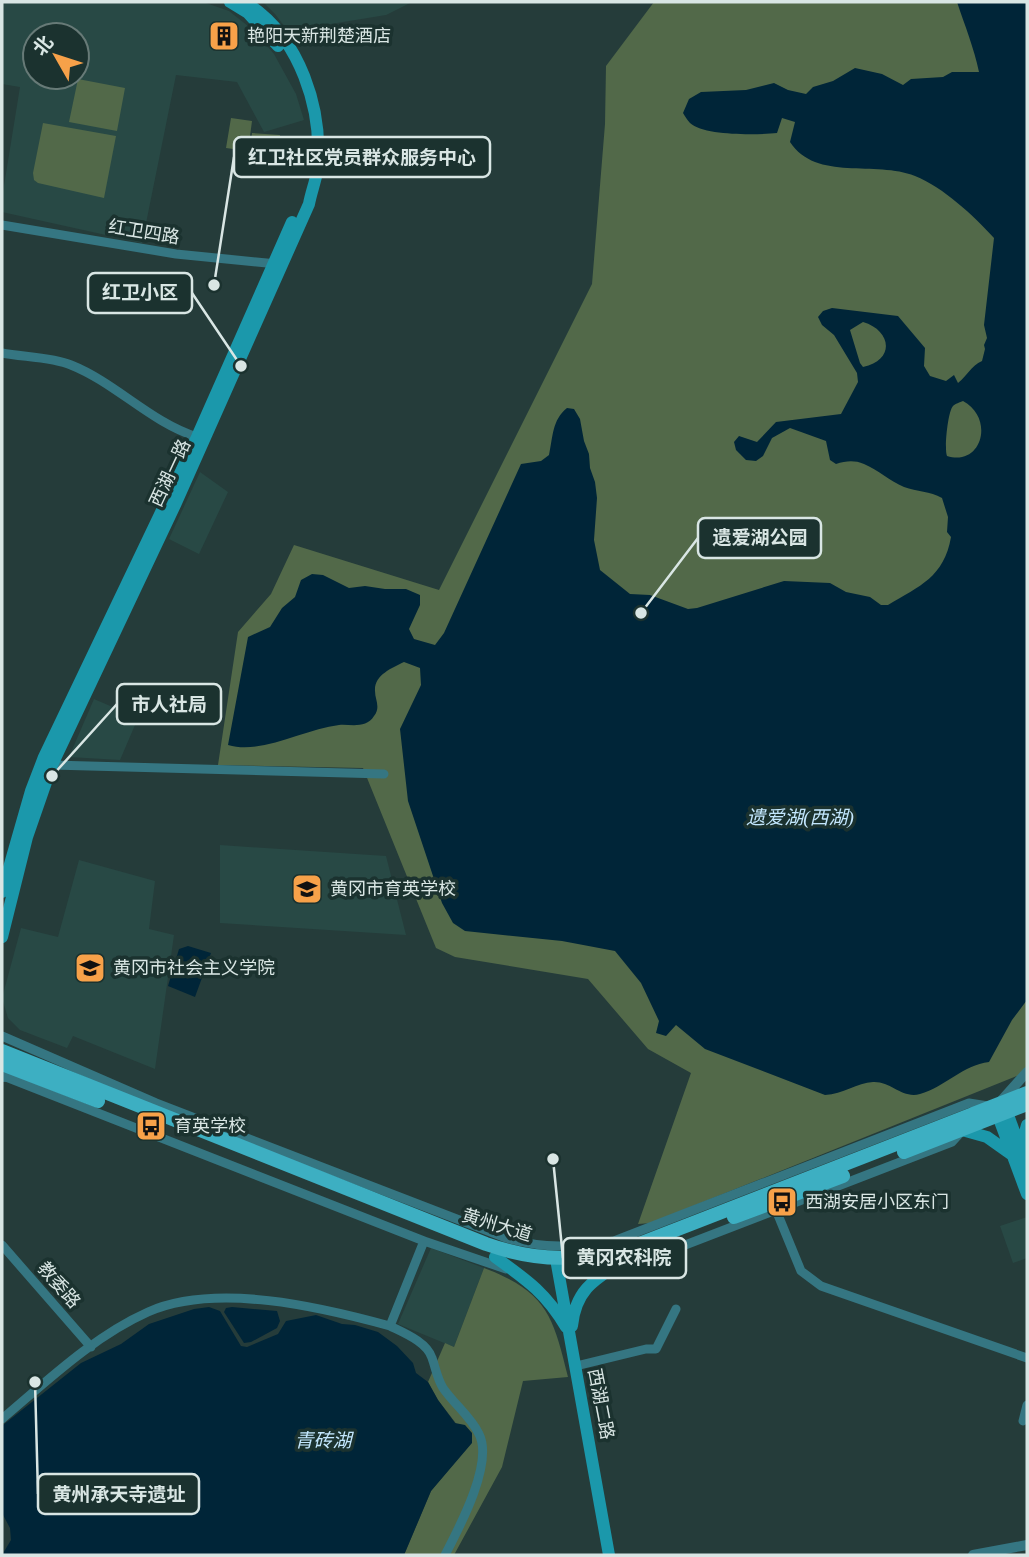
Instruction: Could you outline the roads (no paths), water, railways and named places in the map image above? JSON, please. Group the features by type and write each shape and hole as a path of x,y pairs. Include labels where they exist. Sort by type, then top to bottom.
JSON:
{"main road":[{"path":"230,2 267,25"},
{"path":"245,2 256,8 267,25"},
{"name":"西湖一路","path":"2,937 27,836 52,765 175,505 278,264 301,202 309,171 308,121 300,89 287,56 267,25"},
{"name":"西湖一路","path":"2,892 44,757 278,264"},
{"name":"黄州大道","path":"2,1051 486,1244 557,1264 634,1246 999,1110 1027,1104"},
{"name":"黄州大道","path":"3,1073 31,1075 495,1257 523,1264 602,1263 631,1256 962,1130 1027,1093"},
{"path":"999,1110 1017,1153 1027,1194"},
{"path":"1017,1153 1027,1125"},
{"path":"962,1130 987,1137 1017,1153 1027,1168"},
{"path":"571,1336 573,1312 584,1289 631,1256"},
{"path":"495,1257 540,1291 551,1303 571,1336"},
{"name":"西湖二路","path":"557,1264 609,1555"}],"street":[{"name":"红卫四路","path":"2,225 176,254 278,264"},
{"path":"2,353 68,363 107,384 173,428 197,437"},
{"path":"52,765 384,774"},
{"path":"2,1036 174,1110 506,1238 545,1247 614,1241 969,1103 999,1110 1027,1072"},
{"path":"2,1042 19,1058"},
{"path":"3,1073 424,1241 517,1273"},
{"path":"599,1278 952,1142 962,1130"},
{"path":"776,1210 801,1271 807,1278 821,1286 1027,1358"},
{"path":"390,1326 424,1241"},
{"name":"教委路","path":"2,1245 91,1347"},
{"path":"2,1419 91,1347 148,1312 185,1301 219,1297 342,1313 390,1326 429,1352 437,1377 477,1430 483,1445 482,1463 463,1519 445,1555"},
{"path":"576,1366 656,1349 676,1309"},
{"path":"1023,1421 1027,1405"},
{"path":"973,1555 1027,1545"}],"water":[{"name":"遗爱湖(西湖)","path":"957,2 1027,2 1027,1000 1012,1020 989,1062 971,1067 929,1091 914,1095 873,1082 825,1095 705,1049 676,1025 666,1036 656,1033 659,1021 641,983 615,951 562,941 465,931 453,923 442,903 408,801 400,729 421,685 420,668 404,662 381,676 375,685 377,710 367,723 326,727 255,747 228,745 248,637 270,627 282,608 295,597 301,580 312,574 323,575 349,588 365,586 406,589 420,595 420,605 409,629 414,639 435,645 444,633 521,464 541,461 549,455 556,423 567,408 574,409 580,419 595,482 597,498 594,540 600,570 630,594 650,595 688,609 784,581 830,583 846,592 870,597 881,605 888,605 929,579 943,562 951,537 947,532 948,517 942,498 904,487 860,463 850,461 836,464 830,460 826,441 790,428 772,438 763,456 756,461 746,460 736,450 734,442 739,436 757,442 776,422 841,414 858,382 857,373 834,335 822,325 818,317 823,311 832,308 898,316 925,348 924,366 930,376 946,381 954,375 958,383 982,361 985,349 987,338 984,325 994,238 947,195 915,176 883,170 831,166 815,162 801,154 790,142 795,122 782,118 777,133 731,134 697,127 690,123 683,113 689,99 701,92 746,90 774,83 806,94 813,87 833,81 855,68 882,74 903,85 911,79 943,77 952,72 979,72","holes":["863,322 879,331 886,345 881,358 863,367 850,330","963,401 979,418 980,439 969,454 947,456 946,438 950,415 953,406"]},
{"path":"188,946 211,953 195,997 168,986 179,949"},
{"name":"青砖湖","path":"209,1307 220,1311 241,1346 247,1347 278,1334 286,1321 316,1315 378,1332 397,1346 413,1363 416,1373 428,1382 455,1423 465,1425 472,1433 472,1443 431,1491 404,1555 2,1555 11,1540 10,1528 2,1513 3,1425 81,1363 121,1344 149,1324 194,1309"},
{"path":"226,1308 277,1311 280,1321 277,1328 244,1343 224,1312"}],"place":[{"name":"艳阳天新荆楚酒店","path":"224,36"},
{"name":"红卫社区党员群众服务中心","path":"214,285"},
{"name":"红卫小区","path":"241,366"},
{"name":"遗爱湖公园","path":"641,613"},
{"name":"市人社局","path":"52,776"},
{"name":"黄冈市育英学校","path":"307,889"},
{"name":"黄冈市社会主义学院","path":"90,968"},
{"name":"育英学校","path":"151,1126"},
{"name":"黄冈农科院","path":"553,1159"},
{"name":"西湖安居小区东门","path":"782,1202"},
{"name":"黄州承天寺遗址","path":"35,1382"}]}
